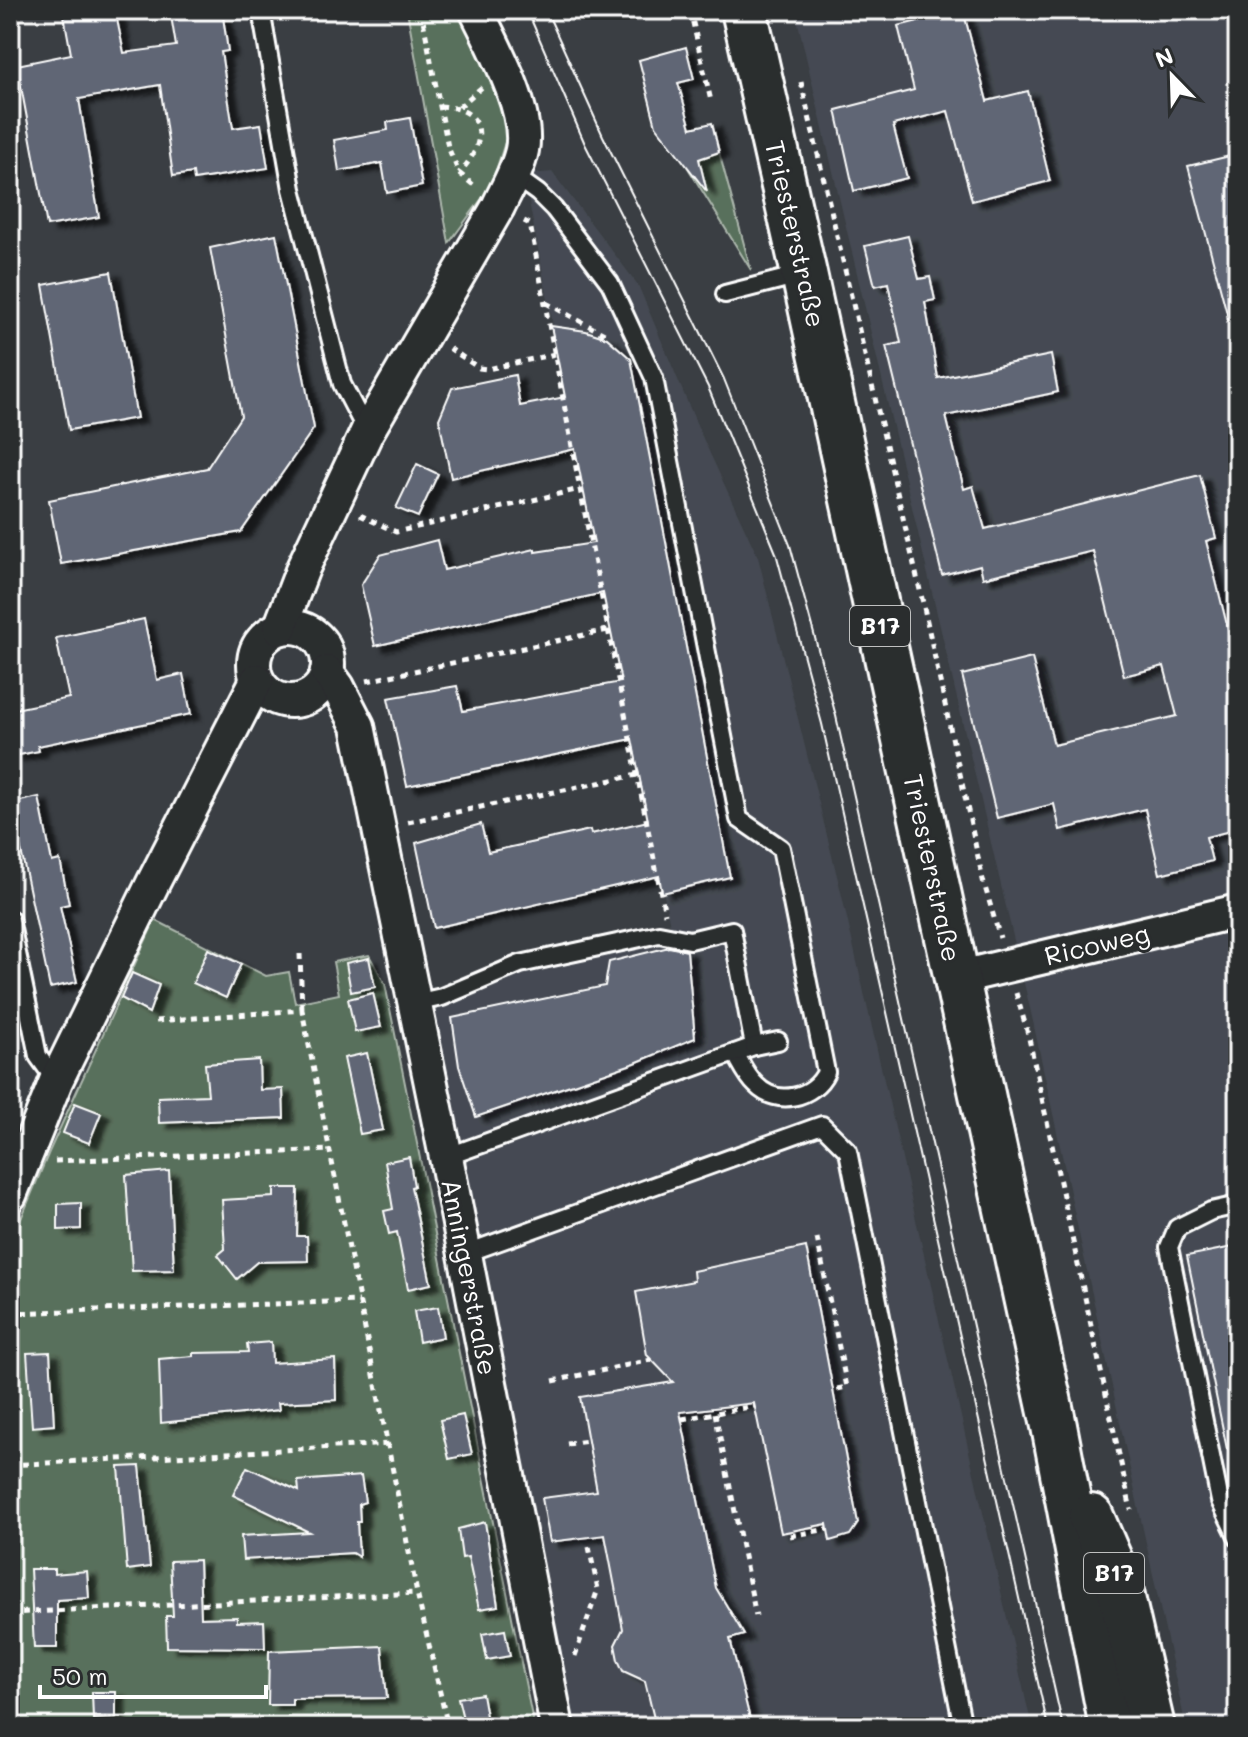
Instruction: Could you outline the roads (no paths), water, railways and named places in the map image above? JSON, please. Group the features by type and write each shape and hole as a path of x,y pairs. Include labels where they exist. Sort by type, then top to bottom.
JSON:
{"main road":[{"name":"Triesterstraße","path":"744,10 1054,1426 1112,1727"},
{"name":"B17","path":"1054,1426 1118,1580 1152,1727"}],"street":[{"path":"280,628 303,568 367,432 498,207 523,147 520,114 509,79 476,10"},
{"path":"303,568 312,633"},
{"path":"296,627 312,633 326,650 325,685 290,701 264,688 253,670 256,649 270,633 280,628 296,627"},
{"name":"Anningerstraße","path":"325,685 358,726 557,1727"},
{"path":"10,1195 56,1081 232,726 264,688"},
{"name":"Ricoweg","path":"956,978 1238,911"}],"lane":[{"path":"261,10 292,189 342,384 367,432"},
{"path":"513,175 554,209 610,283 654,378 739,819 781,848 826,1072 821,1083 804,1095 782,1098 757,1087 735,1053"},
{"path":"725,294 804,274"},
{"path":"10,919 38,1056 56,1081"},
{"path":"415,1003 442,997 520,964 659,934 690,940 732,930 754,1046"},
{"path":"446,1157 754,1046 778,1041"},
{"path":"464,1254 822,1125 848,1151 963,1727"},
{"path":"1238,1205 1211,1211 1177,1228 1169,1247 1220,1501 1238,1538"}],"tram line":[{"path":"527,10 585,144 708,387 776,553 822,724 1048,1727"},
{"path":"546,10 603,136 724,379 790,545 836,716 1063,1727"}]}
